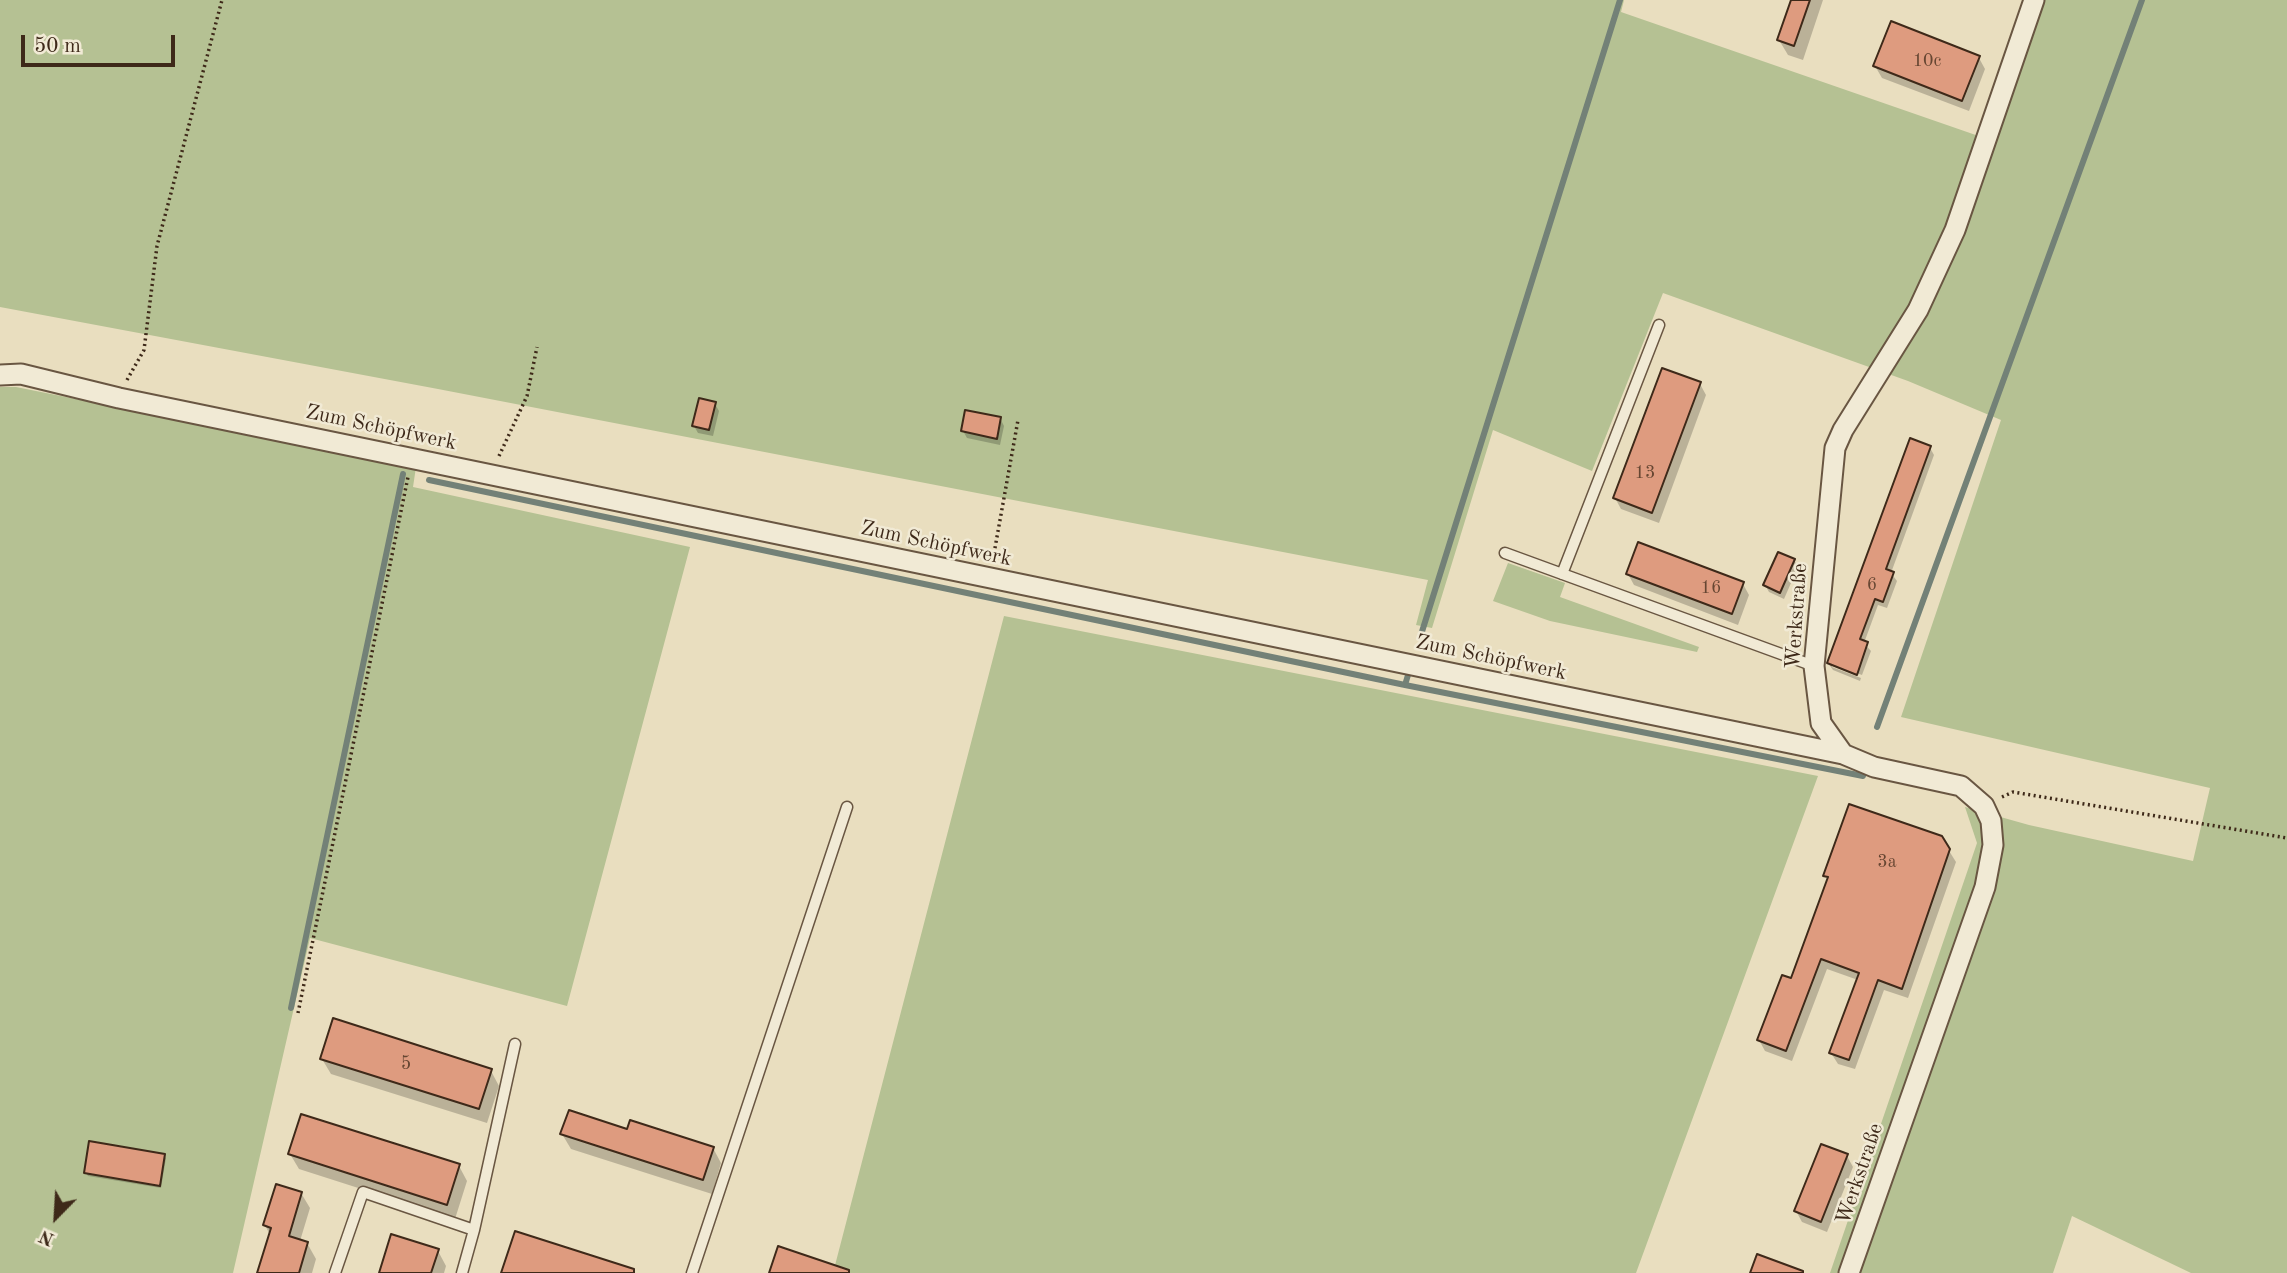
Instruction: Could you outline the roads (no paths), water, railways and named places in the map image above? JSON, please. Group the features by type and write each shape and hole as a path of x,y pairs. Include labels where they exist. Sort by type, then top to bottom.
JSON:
{"street":[{"name":"Werkstraße","path":"1849,1273 1986,887 1993,845 1991,821 1984,806 1961,786 1874,767 1843,754 1821,723 1814,666 1835,448 1843,430 1917,310 1955,230 2034,0"},
{"name":"Zum Schöpfwerk","path":"0,366 21,374 119,398 1843,754"},
{"name":"Zum Schöpfwerk","path":"0,375 21,374"}],"lane":[{"path":"1562,574 1659,325"},
{"path":"1506,553 1814,666"},
{"path":"692,1273 847,807"},
{"path":"462,1273 515,1044"},
{"path":"335,1273 363,1192 474,1230"}],"waterway":[{"path":"1420,638 1620,0"},
{"path":"1877,727 2142,0"},
{"path":"291,1008 403,474"},
{"path":"429,480 1405,685 1408,675"},
{"path":"1405,685 1863,776"}]}
